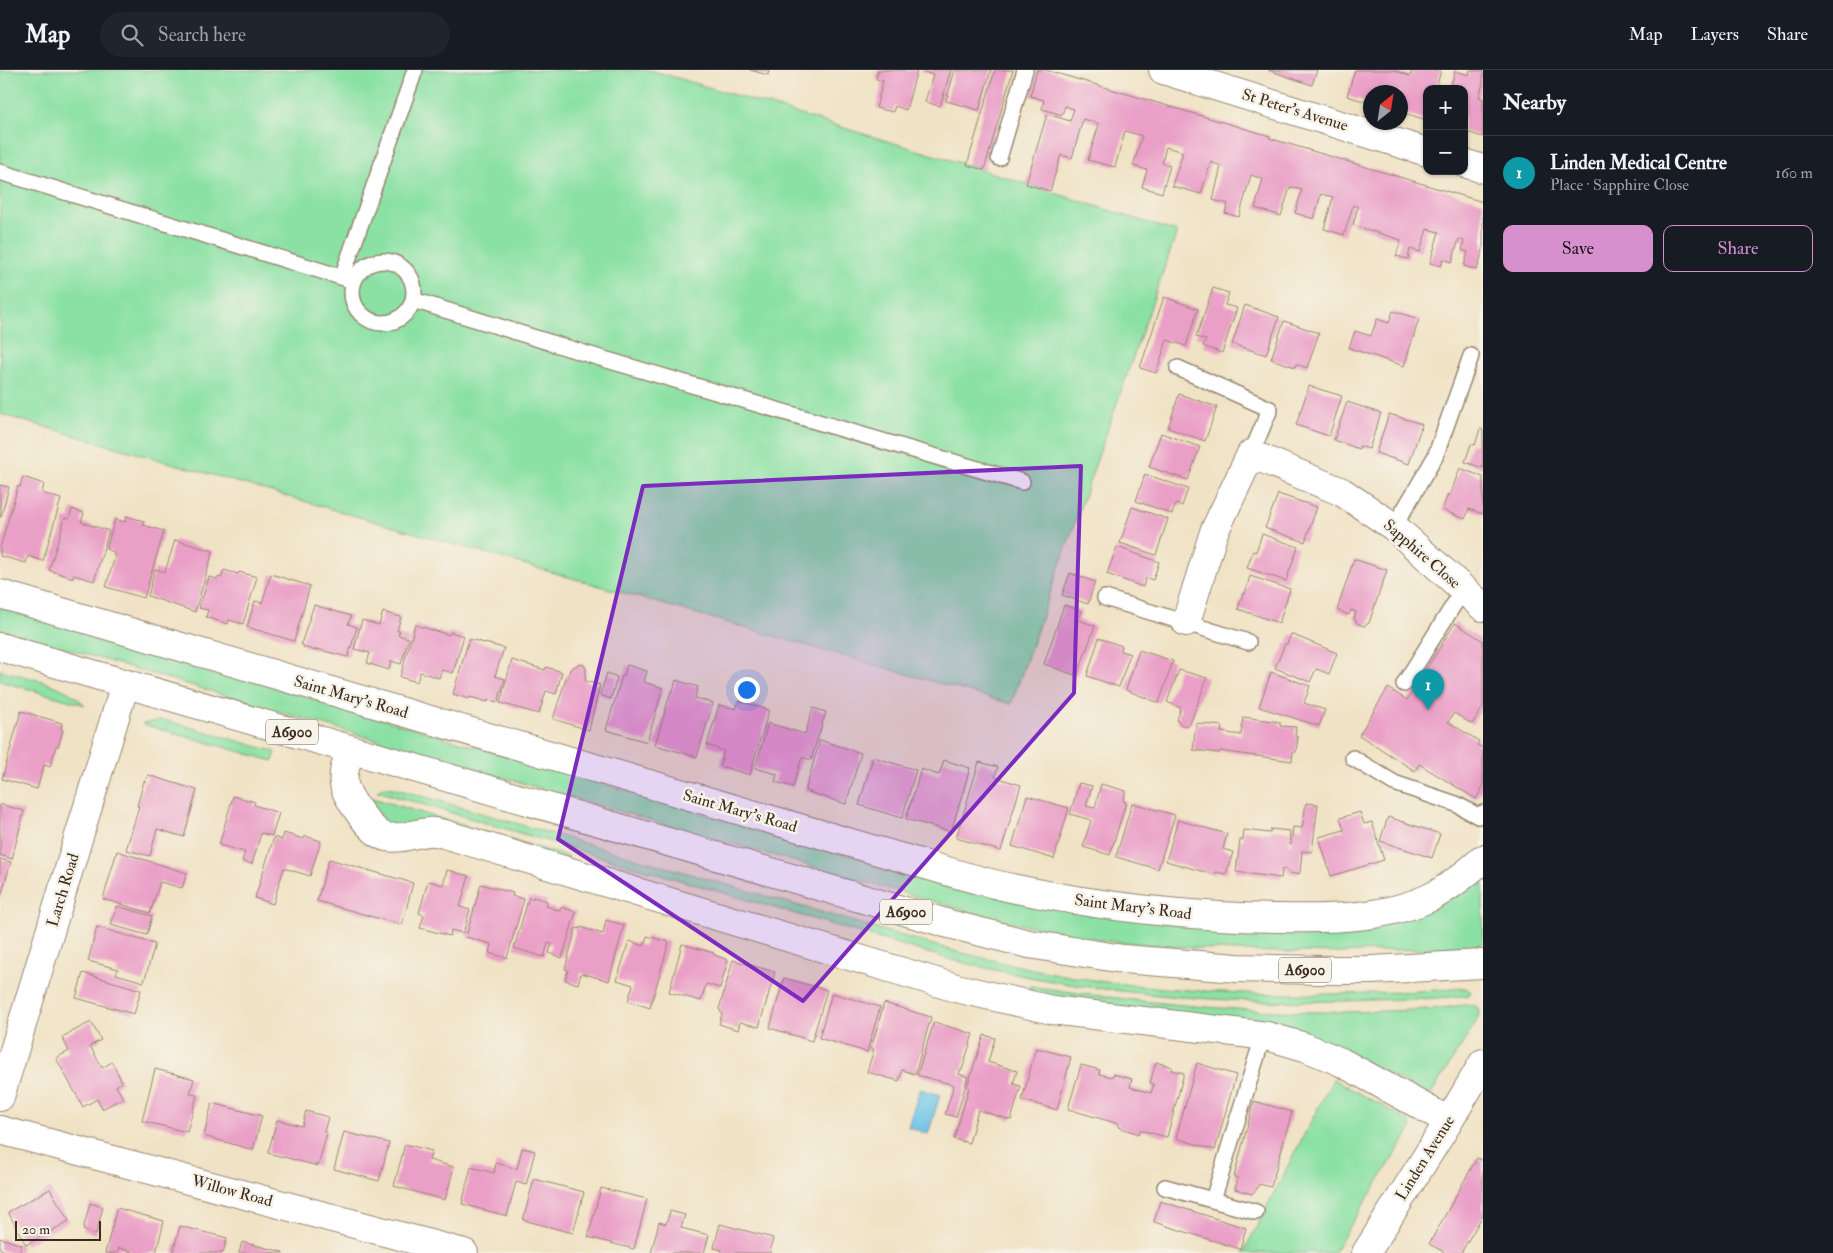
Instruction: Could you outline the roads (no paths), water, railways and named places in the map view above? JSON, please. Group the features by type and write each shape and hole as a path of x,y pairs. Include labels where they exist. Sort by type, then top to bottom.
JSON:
{"street":[{"name":"St Peter's Avenue","path":"1162,70 1224,79 1423,151"},
{"path":"1468,164 1483,169"},
{"path":"1186,622 1214,532 1251,454"},
{"name":"Sapphire Close","path":"1251,454 1342,492 1394,527 1473,598"},
{"name":"Saint Mary's Road","path":"0,594 885,853 1014,888 1072,900 1132,909 1223,917 1313,918 1364,916 1431,897 1450,885 1483,859"},
{"name":"A6900","path":"0,647 939,922 1029,944 1123,959 1237,968 1372,970 1483,964"},
{"name":"Larch Road","path":"0,1097 125,684"},
{"path":"350,750 343,773 344,785 351,802 374,829 384,837 401,838 429,831 444,834 956,988 1052,1010 1262,1036 1305,1047 1342,1062 1449,1122"},
{"name":"Linden Avenue","path":"1366,1253 1449,1122 1483,1063"},
{"name":"Willow Road","path":"0,1130 464,1253"}],"lane":[{"path":"348,279 377,261 388,261 398,264 412,280 413,300 409,310 398,320 383,324 373,322 357,310 348,279 415,70"},
{"path":"999,158 1025,70"},
{"path":"0,172 220,238 348,279"},
{"path":"413,300 597,357 1022,482"},
{"path":"1394,527 1435,457 1471,356"},
{"path":"1178,368 1270,409 1251,454"},
{"path":"1105,598 1248,642"},
{"path":"1404,684 1473,598"},
{"path":"1353,758 1394,783 1456,804 1472,814 1478,816 1483,813"},
{"path":"1212,1200 1262,1036"},
{"path":"1165,1187 1256,1212"}],"water":[{"path":"920,1089 940,1095 928,1134 908,1127"}],"place":[{"name":"Linden Medical Centre","path":"1428,710"}]}
